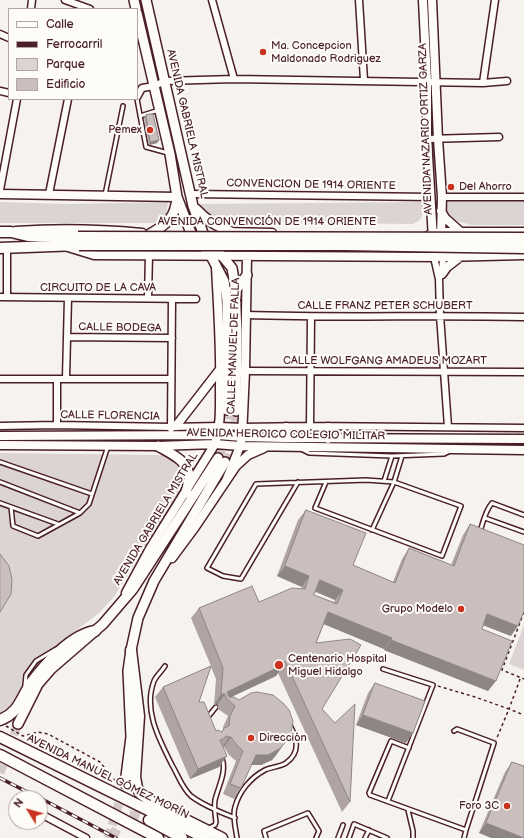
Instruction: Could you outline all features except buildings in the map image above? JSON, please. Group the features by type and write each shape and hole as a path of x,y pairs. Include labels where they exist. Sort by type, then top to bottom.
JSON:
{"main road":[{"name":"AVENIDA GABRIELA MISTRAL","path":"139,27 170,154 178,197 190,233 211,256 224,281 227,300 231,411 237,333 235,291 232,268 203,233 193,206 146,0"},
{"path":"150,234 161,228 170,219 176,208 178,197"},
{"path":"193,206 205,219 214,225 231,232"},
{"name":"AVENIDA CONVENCIÓN DE 1914 ORIENTE","path":"0,232 11,232 28,236 78,241 524,248"},
{"name":"AVENIDA CONVENCIÓN DE 1914 ORIENTE","path":"3,248 65,246 78,241 524,238"},
{"path":"235,291 248,276"},
{"path":"158,446 177,456 187,468 189,476 186,493"},
{"name":"AVENIDA GABRIELA MISTRAL","path":"18,724 38,684 51,669 96,631 133,589 222,460 154,581 138,618 128,671 131,737 124,785"},
{"path":"2,722 15,712 31,684 46,665 65,647 87,632 96,631"},
{"path":"131,650 139,716 137,788 141,794 156,805 183,819 205,834 222,838"},
{"name":"AVENIDA MANUEL GÓMEZ MORÍN","path":"0,737 162,816 205,834"},
{"path":"0,755 158,838"},
{"path":"156,805 162,816"},
{"path":"171,820 183,819"},
{"path":"149,820 182,838"}],"street":[{"path":"65,0 87,8"},
{"path":"212,0 234,79"},
{"path":"359,0 364,80"},
{"name":"AVENIDA NAZARIO ORTIZ GARZA","path":"423,0 438,139 442,197 434,257"},
{"name":"AVENIDA NAZARIO ORTIZ GARZA","path":"432,0 431,81 427,140 431,197 443,258"},
{"path":"483,83 496,0"},
{"path":"140,87 154,86 165,81 234,79 483,83 507,81"},
{"path":"0,190 17,100"},
{"path":"49,194 68,100"},
{"path":"427,140 499,137"},
{"path":"0,194 178,197"},
{"name":"CONVENCION DE 1914 ORIENTE","path":"190,194 431,197"},
{"path":"442,197 524,198"},
{"path":"441,211 445,218 462,233"},
{"name":"AVENIDA CONVENCIÓN DE 1914 ORIENTE","path":"11,232 44,229 104,230 150,234 231,232 524,232"},
{"name":"AVENIDA CONVENCIÓN DE 1914 ORIENTE","path":"65,246 94,255 443,258 524,255"},
{"path":"3,248 3,297"},
{"path":"148,297 149,255"},
{"name":"CALLE MANUEL DE FALLA","path":"226,481 242,437 248,276 247,256"},
{"path":"434,257 441,277"},
{"path":"441,277 447,267 460,257"},
{"path":"443,258 440,316 448,427"},
{"name":"CALLE MANUEL DE FALLA","path":"215,444 220,426 221,368 216,267"},
{"name":"CIRCUITO DE LA CAVA","path":"3,297 148,297 196,299"},
{"path":"66,378 68,298"},
{"path":"172,299 171,379 173,427"},
{"name":"CALLE FRANZ PETER SCHUBERT","path":"246,315 311,317 524,317"},
{"path":"310,426 311,317"},
{"name":"CALLE BODEGA","path":"67,337 172,338"},
{"path":"170,436 173,427 221,368"},
{"name":"CALLE WOLFGANG AMADEUS MOZART","path":"245,371 524,372"},
{"path":"0,379 171,379"},
{"path":"57,379 57,425"},
{"name":"CALLE FLORENCIA","path":"0,426 57,425 242,427"},
{"name":"AVENIDA HEROICO COLEGIO MILITAR","path":"242,427 310,426 524,428"},
{"path":"285,438 286,427"},
{"path":"328,427 328,439"},
{"name":"AVENIDA HEROICO COLEGIO MILITAR","path":"0,436 218,435 328,439 524,439"},
{"name":"AVENIDA HEROICO COLEGIO MILITAR","path":"0,445 158,446 215,444 240,446 522,451"},
{"name":"AVENIDA GABRIELA MISTRAL","path":"118,607 151,547 186,493 215,444"},
{"path":"154,581 195,527 236,466 248,455 268,446"},
{"path":"48,818 86,838"}],"lane":[{"path":"137,100 146,148 170,154"},
{"path":"105,195 123,106"},
{"path":"140,116 159,110"},
{"path":"11,508 13,526 38,536 80,513 89,504 108,446"},
{"path":"294,446 309,453 392,456 444,454 455,449"},
{"path":"384,481 392,456"},
{"path":"372,530 394,482 402,456"},
{"path":"0,462 92,494"},
{"path":"298,482 241,579 223,576 206,568 256,484 298,482 326,482 366,480 394,482 461,506 442,556 316,508 326,482"},
{"path":"0,482 80,513"},
{"path":"0,503 59,524"},
{"path":"486,536 479,533 485,518 486,509 492,503 524,515"},
{"path":"485,518 524,532"},
{"path":"165,666 154,680 151,697 152,722 184,787 192,796 215,810 235,818"},
{"path":"384,669 433,685 388,801"},
{"path":"208,725 207,718 216,707"},
{"path":"238,838 234,809 244,787 265,770 285,763 296,752 296,740 288,722"},
{"path":"454,731 457,729 494,743 464,838"},
{"path":"409,748 391,741 369,793 372,797 388,801 408,810 466,830"},
{"path":"205,834 215,825 216,822 215,801 221,784 224,763 221,755"},
{"path":"408,810 413,831 413,838"},
{"path":"266,838 264,831 308,813 319,831 316,838"},
{"path":"349,838 354,824 387,838"},
{"path":"338,838 343,825"},
{"path":"365,838 369,830"}],"path":[{"path":"524,612 502,670 524,679"},
{"path":"494,743 509,709 520,678"},
{"path":"433,685 475,696 524,715"},
{"path":"2,722 22,736 38,732 48,734 100,762 116,782 124,785"}],"green space":[{"path":"448,201 524,201 524,225 471,225 457,221 447,213"},
{"path":"0,202 70,204 168,202 166,214 154,223 0,223"},
{"path":"424,202 424,212 419,221 413,224 222,222 207,215 198,204"},
{"path":"0,453 161,455 178,464 181,469 183,479 180,492 114,597 99,613 56,646 32,672 6,713 0,714"},
{"path":"524,625 524,670 509,664"}],"tunnel":[{"path":"218,458 227,435 227,410"},
{"path":"225,462 234,441 236,411"},
{"path":"0,773 18,724"},
{"path":"108,838 125,784"},
{"path":"112,838 120,823 127,815 137,816 149,820"}],"railway":[{"path":"0,778 23,790"},
{"path":"48,802 116,838"}],"place":[{"name":"Ma. Concepcion Maldonado Rodriguez","path":"263,52"},
{"name":"Pemex","path":"150,130"},
{"name":"Del Ahorro","path":"451,187"},
{"name":"Grupo Modelo","path":"461,609"},
{"name":"Centenario Hospital Miguel Hidalgo","path":"279,665"},
{"name":"Dirección","path":"251,738"},
{"name":"Foro 3C","path":"507,806"}]}
